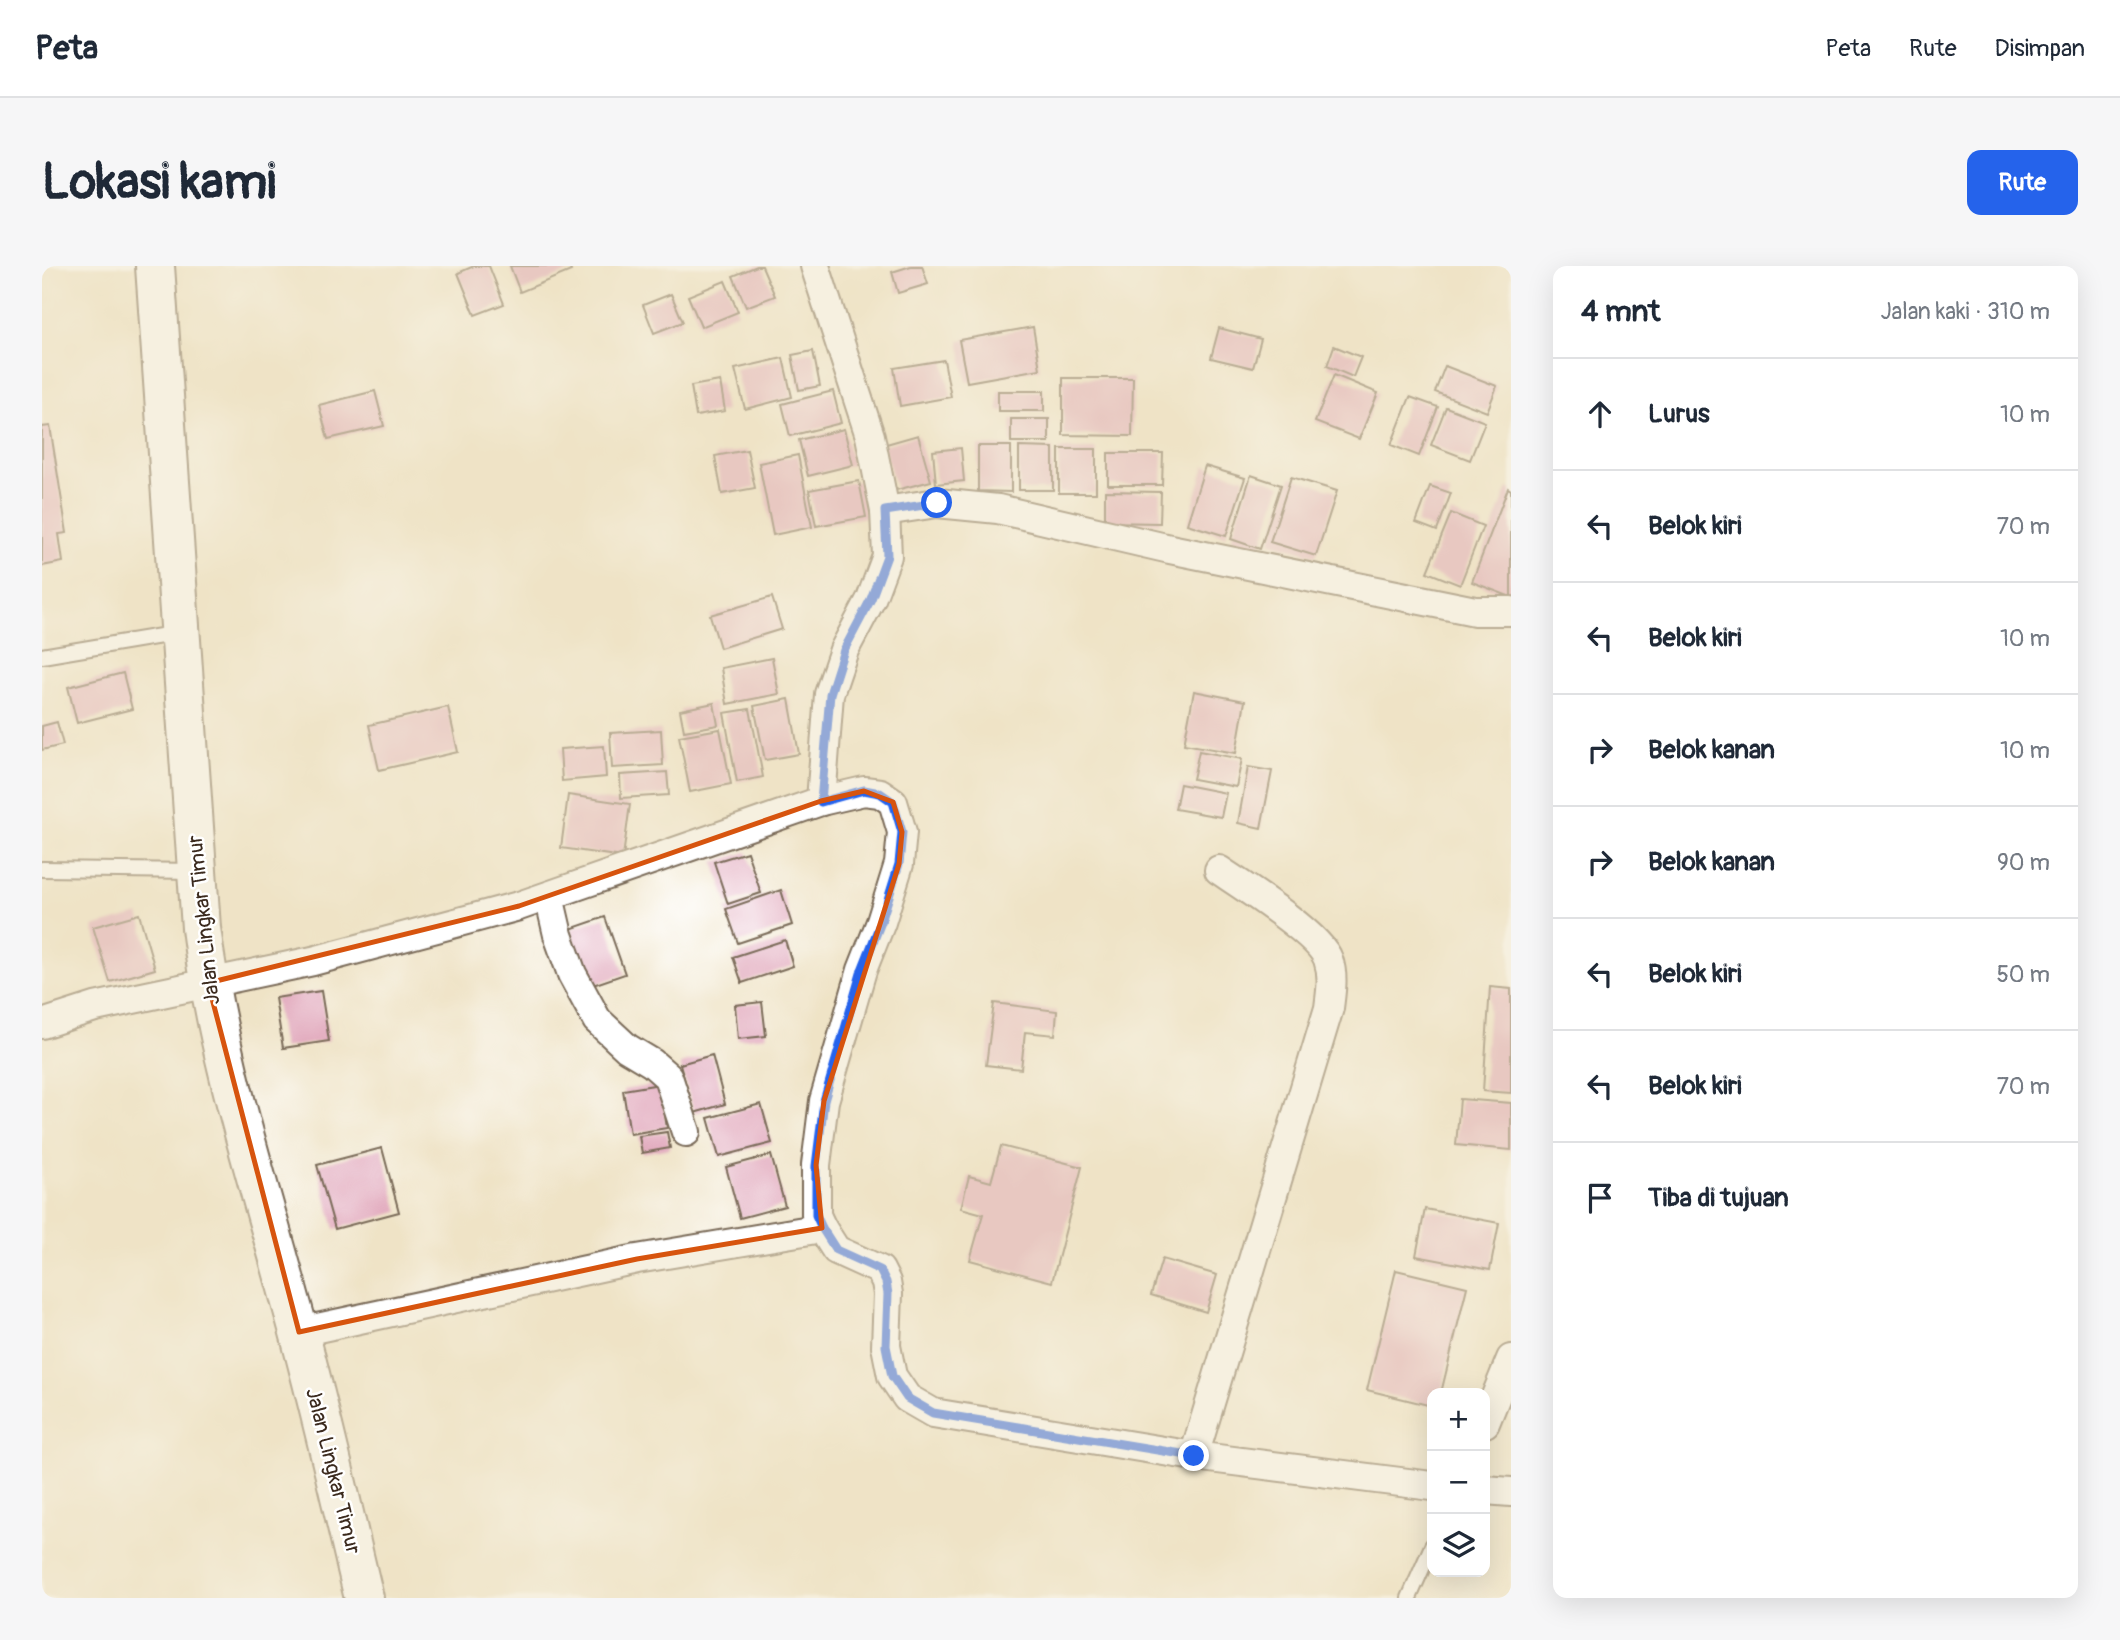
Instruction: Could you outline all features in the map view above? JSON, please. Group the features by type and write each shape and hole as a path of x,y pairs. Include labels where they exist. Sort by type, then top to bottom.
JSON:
{"highway":[{"name":"Jalan Lingkar Timur","path":"155,266 197,871 208,983 228,1072 299,1332 364,1598"}],"street":[{"path":"815,266 870,436 885,511 887,556 871,599 844,650 830,694 821,802"},
{"path":"885,511 937,503 998,509 1170,548 1475,611 1511,611"},
{"path":"42,1024 95,1007 313,961 549,896 821,802 864,790 880,793 893,802 902,832 899,864 881,922 862,970 824,1101 816,1166 816,1215 836,1250 880,1270 886,1282 886,1346 892,1376 907,1398 933,1413 1194,1456 1427,1485"},
{"path":"1194,1456 1329,1008 1333,978 1328,956 1307,933 1219,870"},
{"path":"549,896 558,935 572,974 597,1020 627,1048 652,1063 668,1077 686,1132"},
{"path":"299,1332 637,1259 822,1228"},
{"path":"1490,1411 1511,1359"},
{"path":"1490,1490 1511,1492"}],"lane":[{"path":"42,656 181,633"},
{"path":"42,869 197,871"},
{"path":"1409,1598 1427,1557"}],"highlighted area":[{"path":"864,791 893,802 902,832 899,864 824,1101 816,1165 822,1228 637,1259 299,1332 208,983 519,906 821,801"}],"building":[{"path":"474,266 489,266 504,304 475,315 458,273"},
{"path":"510,266 569,266 571,271 520,292"},
{"path":"762,266 775,296 746,307 733,276"},
{"path":"911,266 922,266 928,284 898,293 892,272"},
{"path":"725,281 738,312 701,327 688,296"},
{"path":"671,294 683,322 654,333 643,305"},
{"path":"1033,327 1040,369 967,382 959,340"},
{"path":"1219,328 1261,339 1253,368 1211,358"},
{"path":"1334,346 1361,357 1353,377 1327,366"},
{"path":"813,351 820,386 799,390 792,355"},
{"path":"783,358 792,397 745,409 735,369"},
{"path":"944,360 951,397 900,406 894,368"},
{"path":"1445,366 1497,386 1487,412 1435,392"},
{"path":"1334,375 1378,393 1359,439 1315,422"},
{"path":"1063,378 1133,378 1132,436 1063,435"},
{"path":"720,381 725,411 696,416 691,386"},
{"path":"375,391 384,426 328,439 319,405"},
{"path":"833,391 841,423 790,436 782,404"},
{"path":"998,391 1044,391 1044,411 998,411"},
{"path":"1410,397 1438,407 1419,456 1391,445"},
{"path":"1446,407 1485,422 1470,460 1431,445"},
{"path":"1011,419 1049,419 1049,442 1011,442"},
{"path":"50,426 67,533 59,534 63,562 42,566 42,427"},
{"path":"844,429 853,465 808,476 799,440"},
{"path":"918,435 931,481 896,490 883,445"},
{"path":"978,446 1011,446 1011,492 978,491"},
{"path":"1019,447 1053,448 1053,490 1019,490"},
{"path":"961,448 964,481 936,484 933,451"},
{"path":"1059,449 1096,449 1096,493 1059,493"},
{"path":"747,450 755,488 722,494 715,456"},
{"path":"1108,453 1163,453 1162,485 1108,485"},
{"path":"798,455 812,527 773,535 759,463"},
{"path":"1205,466 1245,478 1226,536 1187,524"},
{"path":"1251,475 1281,485 1260,549 1231,539"},
{"path":"1291,477 1337,491 1316,556 1270,542"},
{"path":"859,481 866,517 816,526 809,490"},
{"path":"1430,486 1451,493 1437,531 1416,523"},
{"path":"1508,488 1511,490 1511,597 1472,582"},
{"path":"1105,491 1161,492 1160,523 1105,522"},
{"path":"1451,513 1483,526 1460,585 1427,572"},
{"path":"772,597 782,629 720,648 710,615"},
{"path":"772,658 779,694 727,704 721,668"},
{"path":"123,673 132,709 77,723 68,687"},
{"path":"1194,691 1245,701 1236,753 1184,744"},
{"path":"789,699 799,754 765,760 754,706"},
{"path":"714,703 718,725 684,731 680,710"},
{"path":"448,707 458,752 379,770 369,725"},
{"path":"750,709 763,777 737,782 724,713"},
{"path":"57,722 63,745 42,750 42,726"},
{"path":"720,729 731,784 690,792 679,736"},
{"path":"661,730 663,765 612,768 610,733"},
{"path":"604,746 606,777 562,781 560,749"},
{"path":"1199,751 1242,759 1236,787 1193,779"},
{"path":"1248,767 1272,771 1261,828 1238,823"},
{"path":"667,772 669,795 621,798 620,775"},
{"path":"1180,784 1226,793 1221,817 1175,809"},
{"path":"568,795 630,804 623,857 561,848"},
{"path":"747,852 761,893 728,904 714,862"},
{"path":"781,890 792,925 738,943 726,909"},
{"path":"139,914 155,969 110,982 93,927"},
{"path":"605,917 625,974 590,986 570,929"},
{"path":"785,940 793,966 742,983 733,957"},
{"path":"1490,987 1511,989 1511,1093 1483,1091"},
{"path":"321,991 329,1041 283,1048 275,998"},
{"path":"762,1002 766,1036 738,1039 735,1005"},
{"path":"994,1003 1057,1011 1055,1035 1025,1032 1021,1069 986,1065"},
{"path":"712,1055 725,1104 694,1113 680,1064"},
{"path":"660,1084 667,1128 630,1134 623,1090"},
{"path":"1460,1099 1511,1103 1511,1150 1456,1145"},
{"path":"761,1104 772,1143 719,1157 708,1118"},
{"path":"667,1132 670,1148 642,1153 639,1136"},
{"path":"1001,1146 1082,1167 1052,1282 970,1260 983,1214 961,1208 969,1176 991,1182"},
{"path":"382,1148 399,1212 335,1229 317,1165"},
{"path":"771,1155 785,1206 740,1218 726,1167"},
{"path":"1425,1209 1499,1223 1490,1270 1416,1256"},
{"path":"1162,1259 1217,1275 1206,1312 1151,1295"},
{"path":"1396,1270 1467,1287 1442,1388 1427,1388 1427,1405 1367,1390"}],"route":[{"path":"937,503 885,511 887,556 871,599 844,650 830,694 821,802 864,790 880,793 893,802 902,832 899,864 881,922 862,970 824,1101 816,1166 816,1215 836,1250 880,1270 886,1282 886,1346 892,1376 907,1398 933,1413 1194,1456"}]}
